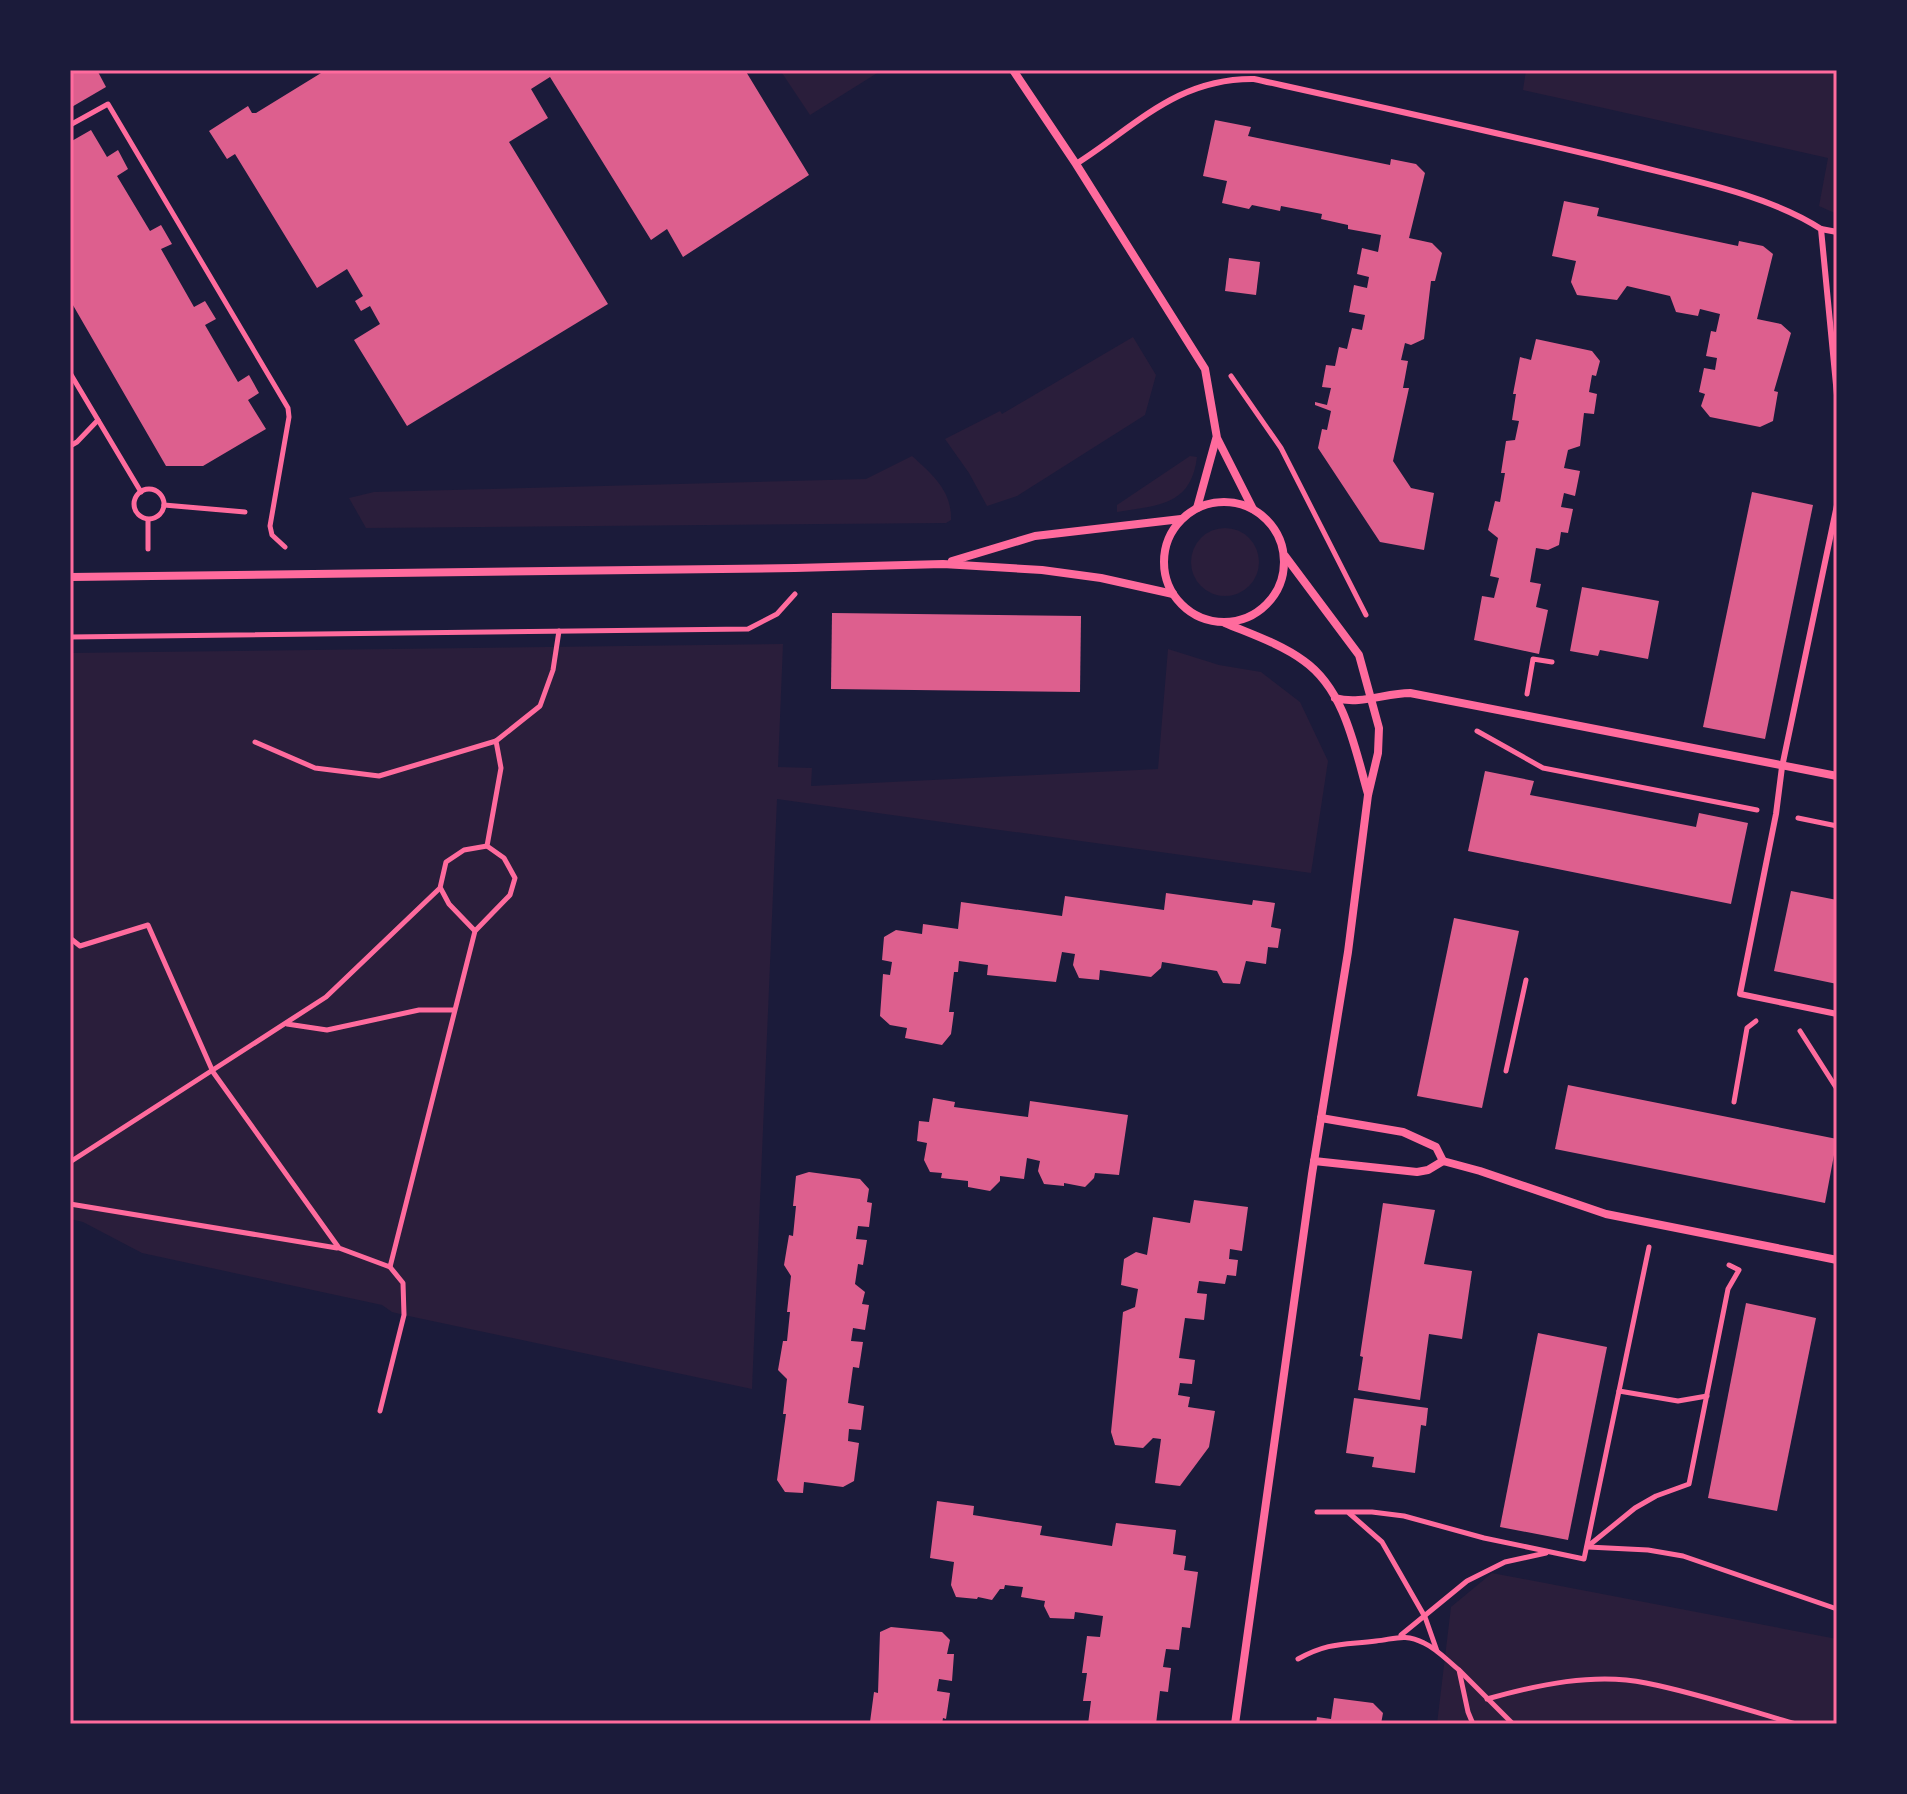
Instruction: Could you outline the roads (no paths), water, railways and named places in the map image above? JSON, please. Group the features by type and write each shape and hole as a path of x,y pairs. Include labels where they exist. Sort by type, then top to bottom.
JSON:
{"street":[{"path":"1013,70 1205,369 1217,438 1253,509"},
{"path":"1197,508 1217,438"},
{"path":"1235,1724 1314,1161 1348,952 1368,795 1378,753 1379,728 1359,655 1285,556 1279,537 1269,521 1253,509 1235,503 1216,502 1197,508 1181,519 1170,535 1164,555 1165,575 1173,594 1187,610 1205,620 1225,623 1246,620 1264,609 1277,593 1284,575 1285,556"},
{"path":"943,564 1035,536 1181,519"},
{"path":"70,577 943,564 1042,570 1101,578 1173,594"},
{"path":"1225,623 1303,660 1318,672 1347,723 1368,795"},
{"path":"1335,698 1354,701 1393,693 1410,693 1837,776"},
{"path":"1321,1118 1403,1132 1436,1147 1443,1161"},
{"path":"1314,1161 1417,1172 1428,1170 1443,1161 1606,1214 1837,1260"}],"lane":[{"path":"1076,164 1139,118 1175,97 1206,83 1254,79 1705,183 1806,219 1821,229 1837,232"},
{"path":"1821,229 1837,395"},
{"path":"1837,505 1835,531 1782,767 1776,814 1740,994 1837,1014"}]}
